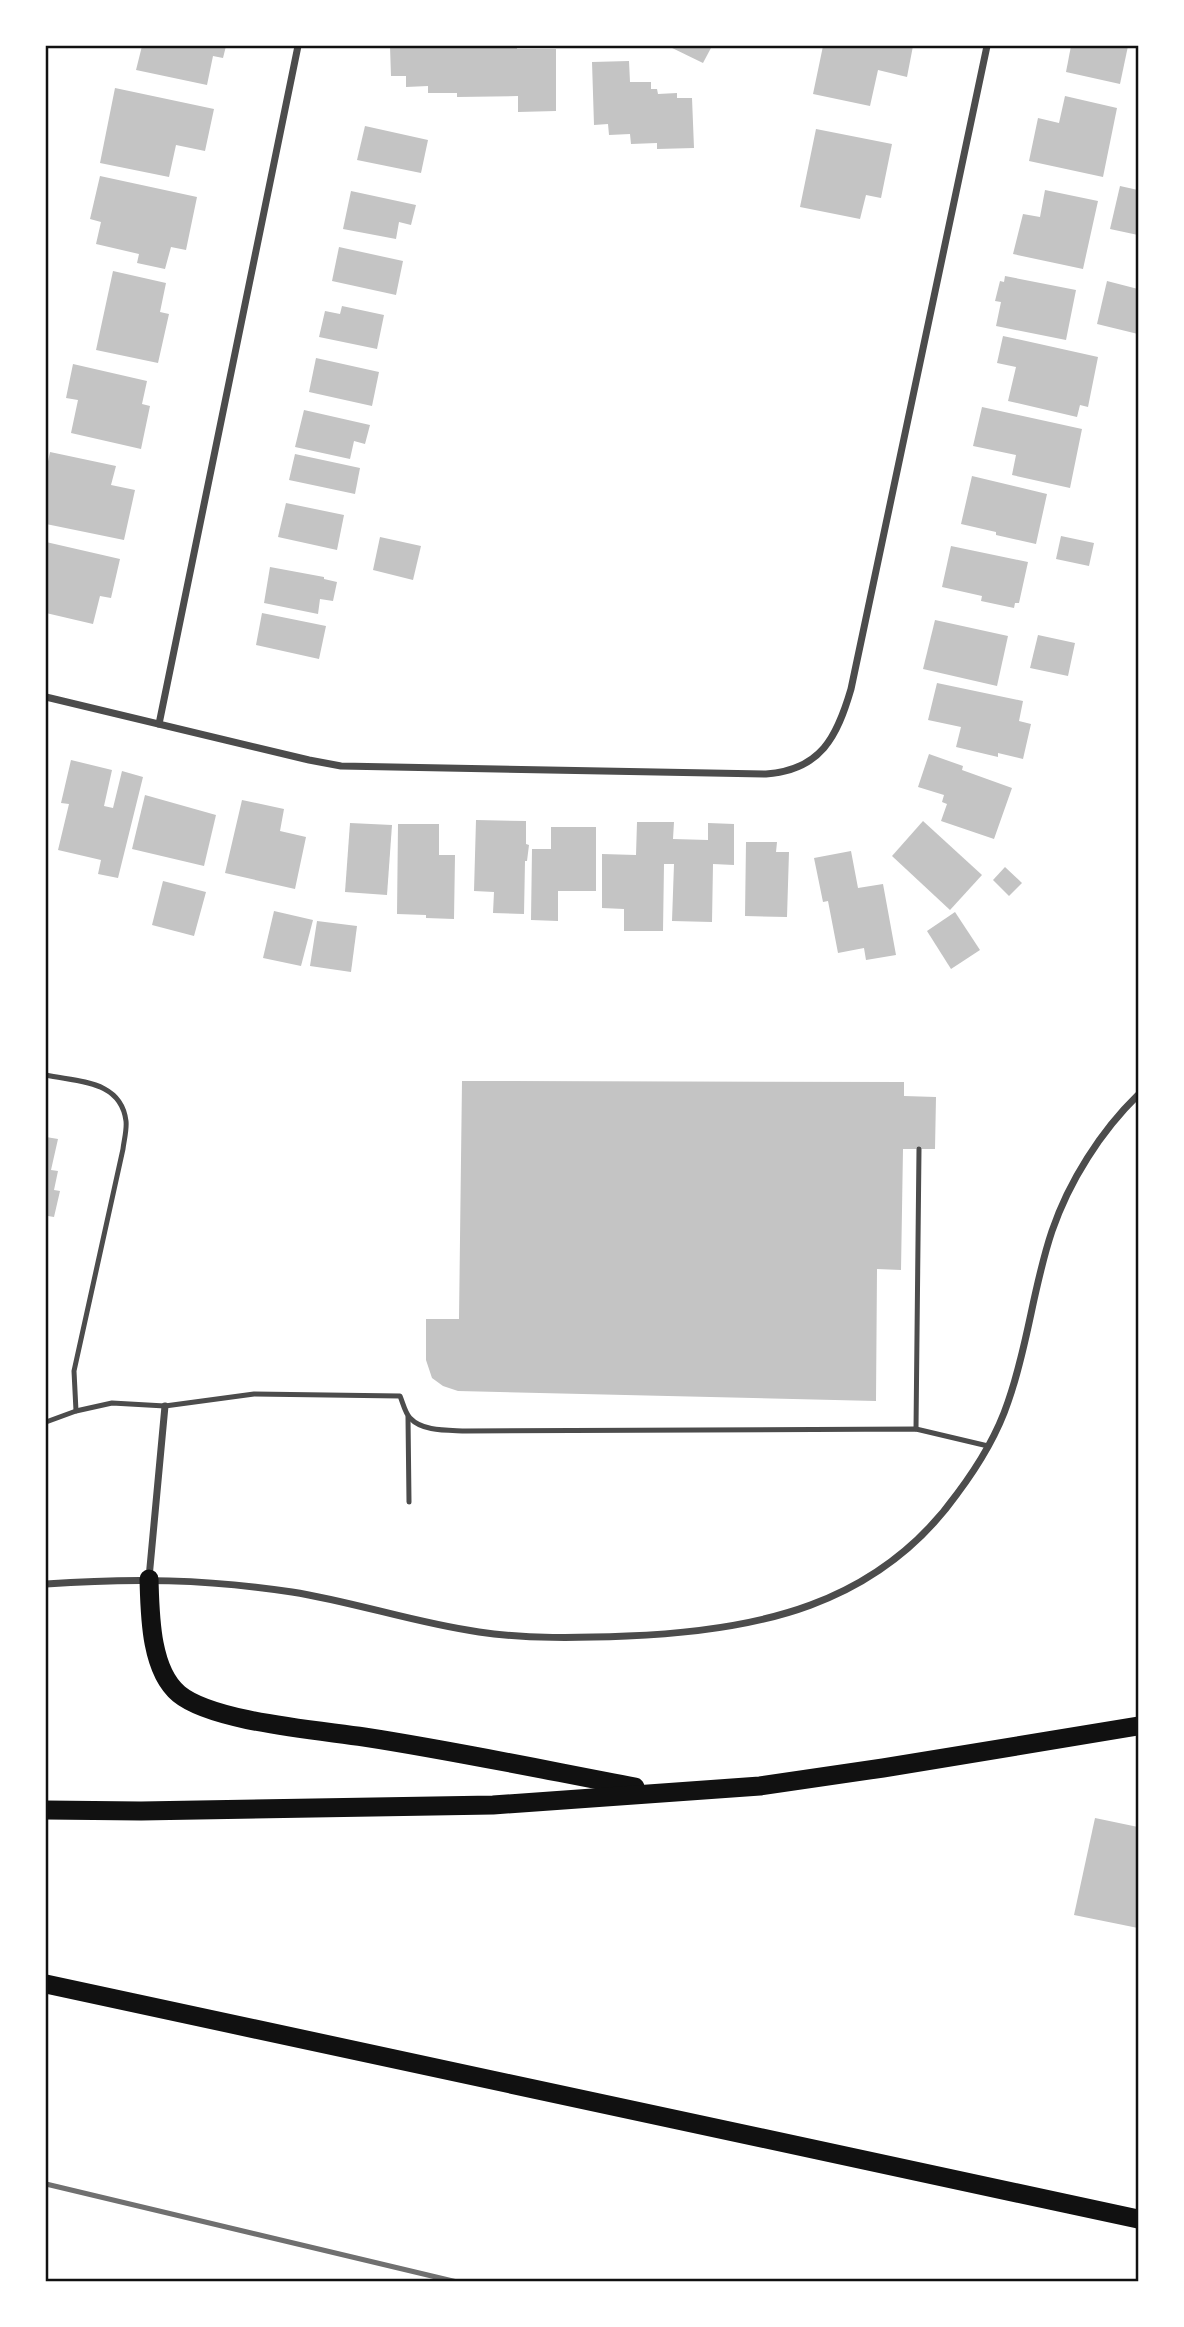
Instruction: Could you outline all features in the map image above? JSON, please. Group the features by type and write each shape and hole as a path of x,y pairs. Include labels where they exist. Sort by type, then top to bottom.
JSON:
{"highway":[{"path":"149,1579 153,1643 161,1668 177,1693 198,1705 233,1716 364,1737 664,1793"},
{"path":"46,1810 493,1805 664,1793 787,1782 1139,1726"},
{"path":"46,1984 1139,2219"}],"street":[{"path":"159,724 298,46"},
{"path":"46,697 341,766 766,774 784,773 819,754 835,735 851,689 987,46"},
{"path":"46,1584 149,1579 231,1584 295,1592 417,1621 481,1632 542,1637 695,1633 741,1625 807,1608 853,1587 898,1559 934,1524 958,1493 997,1431 1009,1401 1036,1287 1052,1230 1064,1202 1106,1131 1139,1095"},
{"path":"149,1579 164,1406"}],"lane":[{"path":"46,1075 108,1089 119,1098 126,1121 124,1149 74,1371 76,1411"},
{"path":"916,1429 919,1149"},
{"path":"46,1423 76,1411 112,1403 164,1406 254,1394 400,1396 408,1417 409,1502"},
{"path":"408,1417 421,1426 466,1431 916,1429 988,1446"}],"building":[{"path":"142,46 226,46 223,58 213,56 207,85 136,70"},
{"path":"390,46 517,46 517,49 556,49 556,111 518,112 518,96 457,97 457,93 428,93 428,86 406,87 406,76 391,76"},
{"path":"668,46 712,46 703,63"},
{"path":"823,46 913,46 907,77 878,70 870,106 813,94"},
{"path":"1071,46 1128,46 1120,84 1066,72"},
{"path":"629,61 630,82 651,82 651,89 657,89 658,94 677,93 677,98 692,98 694,148 657,149 657,143 631,144 630,134 609,135 608,124 594,125 592,62"},
{"path":"115,88 214,109 205,151 176,145 169,177 100,163"},
{"path":"1065,96 1117,108 1103,177 1029,161 1038,118 1059,123"},
{"path":"365,126 428,140 421,173 357,160"},
{"path":"816,129 892,144 881,198 866,195 860,219 800,207"},
{"path":"100,176 197,197 186,250 171,247 165,269 137,263 139,254 96,244 101,222 90,219"},
{"path":"1120,186 1138,190 1138,235 1110,229"},
{"path":"1045,190 1098,201 1083,269 1013,254 1023,214 1040,217"},
{"path":"351,191 416,205 411,225 399,222 396,239 343,229"},
{"path":"339,247 403,261 396,295 332,281"},
{"path":"113,271 166,283 160,312 169,314 158,363 96,350"},
{"path":"1005,276 1076,290 1066,340 996,326 1001,302 995,301 1000,281 1004,282"},
{"path":"1107,281 1138,289 1138,334 1097,324"},
{"path":"342,306 384,315 377,349 319,337 325,311 340,314"},
{"path":"1003,336 1098,357 1088,407 1080,405 1077,417 1008,401 1016,367 997,363"},
{"path":"316,358 379,372 372,406 309,392"},
{"path":"73,364 147,381 142,404 150,406 141,449 71,433 78,400 66,398"},
{"path":"982,407 1082,429 1070,488 1012,475 1016,455 973,446"},
{"path":"304,410 370,425 365,444 354,441 350,459 295,447"},
{"path":"50,452 116,466 111,485 135,490 124,540 46,524 46,471"},
{"path":"295,454 360,468 355,494 289,480"},
{"path":"972,476 1047,494 1036,544 961,524"},
{"path":"286,503 344,515 337,550 278,537"},
{"path":"1061,536 1094,543 1089,566 1056,559"},
{"path":"380,537 421,546 413,580 373,570"},
{"path":"46,542 120,559 111,598 100,596 93,624 46,613"},
{"path":"951,546 1028,562 1019,603 1015,603 1014,608 981,601 982,596 942,587"},
{"path":"270,567 337,582 333,601 320,599 318,614 264,603"},
{"path":"262,613 326,626 319,659 256,645"},
{"path":"935,620 1008,636 997,686 923,669"},
{"path":"1038,635 1075,643 1068,676 1030,668"},
{"path":"937,683 1023,701 1019,721 1031,724 1023,759 998,753 998,757 956,747 961,727 928,720"},
{"path":"929,754 963,766 962,770 1012,788 994,839 941,821 947,804 942,802 944,795 918,787"},
{"path":"71,760 112,770 104,806 113,808 122,771 143,777 118,878 98,874 101,860 58,850 69,804 61,803"},
{"path":"145,795 216,815 204,866 132,849"},
{"path":"242,800 284,809 280,831 306,837 295,889 225,873"},
{"path":"476,820 526,821 526,844 529,845 525,861 524,914 493,913 494,892 474,891"},
{"path":"923,821 982,875 950,910 892,856"},
{"path":"637,822 674,822 673,839 708,840 708,823 734,824 734,865 713,864 712,922 672,921 674,864 664,864 663,931 624,931 624,909 602,908 602,854 636,855"},
{"path":"350,823 392,825 387,895 345,892"},
{"path":"398,824 439,824 439,855 455,855 454,919 397,914"},
{"path":"551,827 596,827 596,891 558,891 558,921 531,920 532,849 551,849"},
{"path":"746,842 777,842 776,852 789,852 787,917 745,916"},
{"path":"851,851 858,888 883,884 896,955 866,960 864,948 838,953 828,901 823,902 814,858"},
{"path":"1005,867 1022,883 1009,896 993,880"},
{"path":"163,881 206,892 194,936 152,925"},
{"path":"274,911 313,920 301,966 263,958"},
{"path":"955,912 980,950 951,969 927,931"},
{"path":"317,921 357,926 351,972 310,966"},
{"path":"462,1081 904,1082 904,1096 936,1097 935,1149 903,1149 901,1270 877,1269 876,1401 458,1391 443,1386 432,1378 426,1360 426,1319 459,1319"},
{"path":"46,1137 58,1139 51,1170 58,1171 54,1190 60,1191 54,1217 48,1216 47,1223"},
{"path":"1095,1818 1138,1827 1138,1928 1074,1915"}],"railway":[{"path":"46,2184 457,2282"}]}
